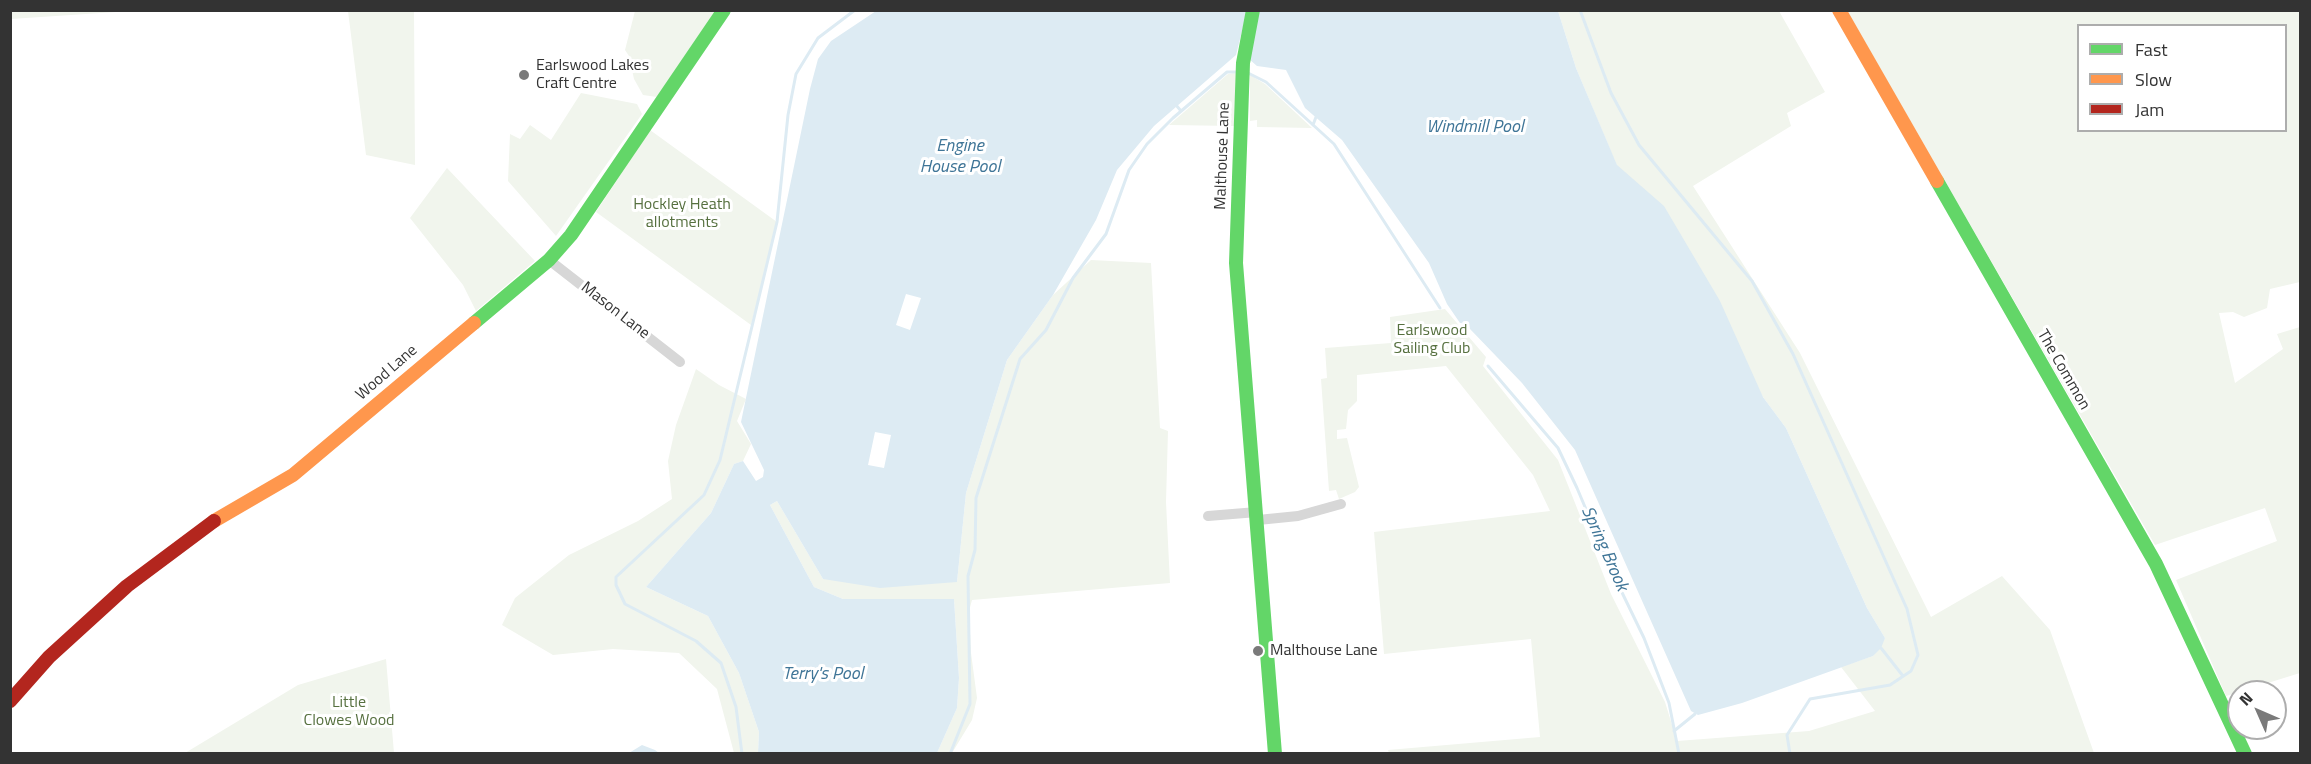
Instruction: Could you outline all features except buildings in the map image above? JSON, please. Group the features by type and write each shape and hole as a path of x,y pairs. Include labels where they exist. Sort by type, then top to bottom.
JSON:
{"street":[{"name":"Wood Lane","path":"10,701 49,657 127,586 207,525 293,475 549,260 570,235 678,74 724,10"},
{"name":"Malthouse Lane","path":"1253,10 1243,70 1236,263 1275,753"},
{"name":"The Common","path":"1839,10 2156,564 2245,753"},
{"name":"Mason Lane","path":"549,260 680,362"},
{"path":"1208,516 1298,516 1341,504"}],"green space":[{"path":"11,10 131,10 131,11 11,19"},
{"path":"348,11 414,11 415,165 366,155"},
{"path":"635,11 715,11 657,97 643,95 634,79 629,56 625,50"},
{"name":"Earlswood Sailing Club","path":"1558,11 1779,11 1825,92 1787,113 1791,126 1693,186 1800,353 1931,617 2002,576 2050,630 2094,753 1389,753 1388,750 1540,737 1531,639 1384,654 1374,532 1550,511 1533,475 1446,366 1357,375 1357,401 1348,410 1346,429 1337,430 1337,439 1347,438 1359,487 1355,492 1339,499 1336,490 1329,491 1321,379 1327,378 1325,348 1391,343 1390,317 1445,309 1486,357 1483,366 1558,460 1611,594 1665,702 1677,741 1809,731 1875,711 1841,667 1873,656 1885,638 1867,608 1786,428 1763,397 1617,166 1576,68"},
{"path":"1847,11 2300,11 2300,282 2270,289 2267,308 2244,317 2233,312 2219,313 2235,383 2283,349 2277,334 2300,327 2300,673 2277,680 2227,680 2226,696 2176,580 2277,541 2265,508 2155,545"},
{"path":"1236,73 1234,126 1169,125 1228,74"},
{"path":"1250,75 1265,84 1312,128 1257,127 1257,120 1250,121"},
{"path":"581,93 637,104 642,114 556,236 508,181 510,134 520,139 530,125 551,140"},
{"name":"Hockley Heath allotments","path":"650,130 777,222 751,325 596,212"},
{"path":"447,168 535,261 476,311 463,285 410,218"},
{"path":"1091,260 1151,263 1160,428 1168,431 1166,502 1170,583 972,600 969,611 971,653 977,698 972,720 952,753 937,753 957,708 959,678 954,599 843,599 814,587 770,505 777,501 823,579 957,582 966,493 1007,360 1053,295"},
{"path":"696,369 719,385 746,399 737,421 751,444 743,461 734,464 711,513 646,587 708,616 739,673 759,732 758,753 734,753 717,689 679,653 613,649 553,655 502,625 515,598 569,555 638,521 672,499 668,461 676,425"},
{"name":"Little Clowes Wood","path":"386,659 394,753 185,753 298,685"}],"water":[{"name":"Engine House Pool","path":"876,11 1247,11 1236,55 1154,126 1117,170 1096,220 1053,295 1007,360 966,493 957,582 880,588 823,579 777,501 770,505 814,587 843,599 954,599 959,678 957,708 937,753 758,753 759,732 739,673 708,616 646,587 711,513 734,464 743,461 756,481 763,477 764,470 741,422 810,89 818,59 831,41","holes":["906,294 921,298 910,330 896,325","875,432 891,435 884,468 868,465"]},
{"name":"Windmill Pool","path":"1259,11 1558,11 1576,68 1617,165 1664,206 1720,301 1763,397 1786,428 1867,608 1885,638 1881,648 1873,656 1742,703 1698,715 1691,711 1575,450 1522,383 1470,329 1469,324 1460,323 1447,304 1429,263 1342,140 1305,108 1286,70 1257,66 1249,59"},
{"path":"642,745 655,750 659,753 629,753"}],"waterway":[{"path":"742,754 736,707 721,663 696,641 625,604 616,585 616,577 704,495 720,460 777,222 788,115 796,74 818,38 855,10"},
{"path":"1580,10 1611,93 1639,145 1752,281 1793,354 1907,609 1918,655 1911,671 1890,685 1810,699 1787,735 1790,754"},
{"path":"950,754 970,704 968,576 975,550 976,498 1020,359 1046,330 1073,278 1106,234 1129,170 1147,144 1173,118 1227,72 1239,72"},
{"path":"1248,73 1266,82 1334,144 1440,308"},
{"path":"1176,105 1181,111"},
{"path":"1313,125 1316,117"},
{"name":"Spring Brook","path":"1488,366 1558,448 1644,638 1669,703 1679,754"},
{"path":"1881,648 1903,676"},
{"path":"1674,731 1695,714"}],"traffic: fast":[{"path":"474,323 549,260 571,235 724,10"},
{"path":"1253,10 1243,63 1236,263 1275,754"},
{"path":"1937,181 2156,564 2245,754"}],"traffic: slow":[{"path":"1839,10 1937,181"},
{"path":"214,521 293,475 474,323"}],"traffic: jam":[{"path":"10,701 49,657 127,586 214,521"}],"place":[{"name":"Earlswood Lakes Craft Centre","path":"524,75"},
{"name":"Malthouse Lane","path":"1258,651"}],"water label":[{"name":"Terry's Pool","path":"823,675"}]}
